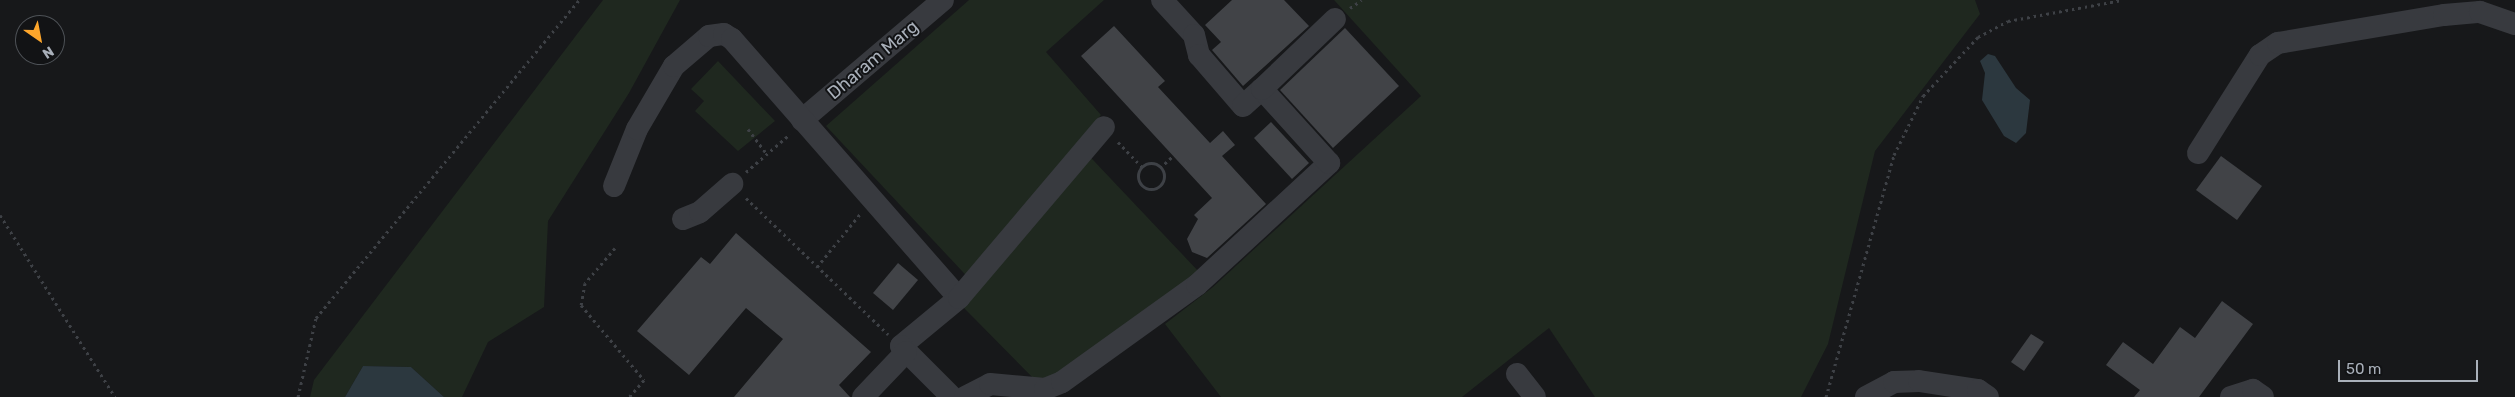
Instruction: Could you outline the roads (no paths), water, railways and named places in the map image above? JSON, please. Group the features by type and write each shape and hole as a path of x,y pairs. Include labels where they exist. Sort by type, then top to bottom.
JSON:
{"street":[{"name":"Dharam Marg","path":"802,120 943,0"},
{"path":"1162,0 1194,35 1199,55 1243,106 1335,19"},
{"path":"2198,153 2260,55 2278,43 2444,14 2480,12 2501,16 2515,24"},
{"path":"614,186 636,129 664,79 709,36 724,34 732,38 959,298"},
{"path":"965,397 990,384 1045,389 1062,382 1197,285 1329,163 1262,89"},
{"path":"863,397 904,349 959,298 1104,127"},
{"path":"683,219 700,212 732,184"},
{"path":"904,349 952,397"},
{"path":"1517,374 1534,397"},
{"path":"1866,397 1894,382 1919,381 1978,390 1988,397"},
{"path":"2231,397 2253,390 2263,397"}]}
